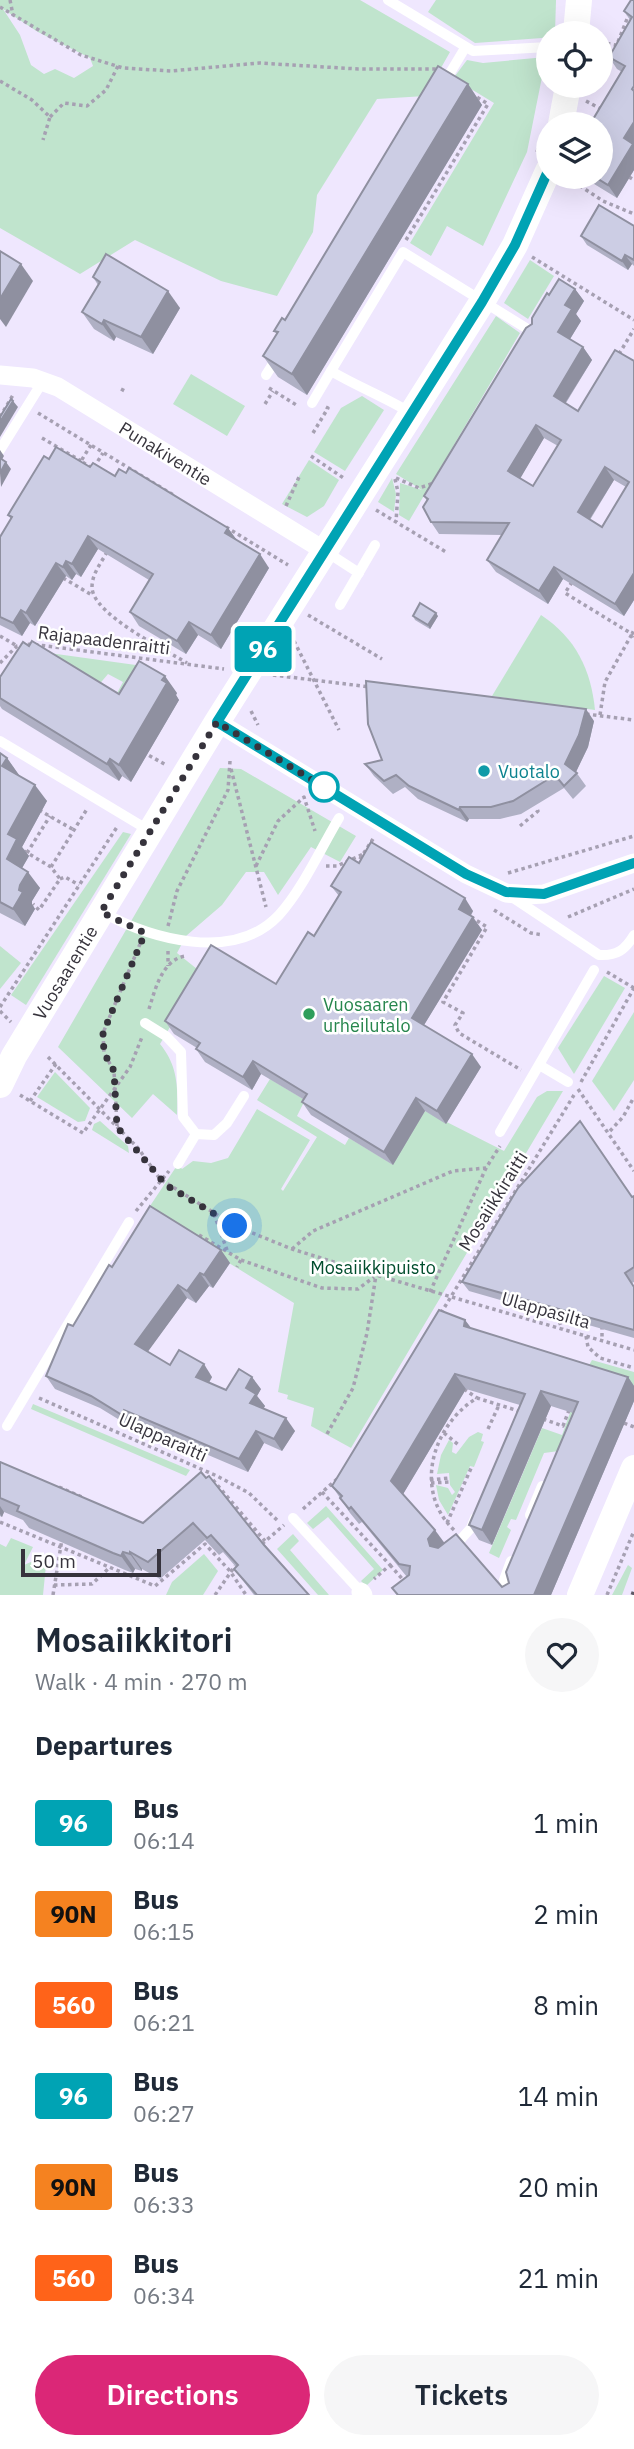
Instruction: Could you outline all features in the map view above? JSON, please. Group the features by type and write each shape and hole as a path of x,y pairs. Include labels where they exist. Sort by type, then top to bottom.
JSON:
{"street":[{"path":"577,21 579,0"},
{"name":"Vuosaarentie","path":"9,1089 7,1062 217,722 482,302 515,245 540,189"},
{"name":"Punakiventie","path":"0,375 43,380 325,551"},
{"path":"217,722 466,874 506,892 544,894 634,863"},
{"path":"580,1595 634,1468"}],"lane":[{"path":"388,0 465,48 487,52 536,48"},
{"path":"439,92 465,48"},
{"path":"312,403 403,253 534,333"},
{"path":"267,375 281,351"},
{"path":"331,371 367,392 379,393 411,413"},
{"path":"0,450 43,380"},
{"path":"340,605 376,545"},
{"path":"325,551 359,573"},
{"path":"0,741 150,831"},
{"path":"101,912 145,933 167,940 229,940 254,933 280,913 339,818"},
{"path":"506,892 549,930 600,955 612,956 626,948 634,934"},
{"path":"503,1133 541,1066 547,1049 597,969"},
{"path":"145,1023 166,1037 181,1052 184,1117 196,1134"},
{"path":"541,1066 568,1082"},
{"path":"196,1134 214,1135 227,1123 244,1096"},
{"path":"177,1164 196,1134"},
{"path":"7,1426 129,1222"},
{"path":"528,1521 542,1486"},
{"path":"446,1556 463,1538 482,1504"},
{"path":"293,1518 362,1594"},
{"path":"513,1595 504,1580 518,1545"}],"path":[{"path":"10,0 13,15"},
{"path":"0,7 81,55 118,66 171,71 259,63 358,69 407,67 452,70"},
{"path":"617,44 630,12"},
{"path":"613,44 624,48"},
{"path":"43,140 50,117 64,103 87,106 106,90 118,66"},
{"path":"403,253 399,251 488,104 446,80"},
{"path":"0,81 32,100 50,117"},
{"path":"583,98 605,112"},
{"path":"584,189 603,201 634,214 629,222"},
{"path":"528,253 634,320"},
{"path":"614,362 634,329"},
{"path":"267,375 261,384 307,411 312,403"},
{"path":"121,388 127,392"},
{"path":"265,404 273,391"},
{"path":"0,417 12,398 185,502"},
{"path":"313,433 328,408"},
{"path":"43,438 93,469"},
{"path":"81,461 91,445"},
{"path":"56,461 63,450"},
{"path":"86,479 104,453"},
{"path":"311,456 350,482"},
{"path":"396,522 398,492 393,476 419,488 438,481"},
{"path":"277,522 299,477"},
{"path":"371,507 446,552"},
{"path":"219,523 288,565"},
{"path":"94,596 93,577 112,544"},
{"path":"579,571 565,593 633,633 605,682 598,715"},
{"path":"60,576 94,596 108,613 189,664"},
{"path":"305,613 382,659"},
{"path":"220,622 244,636"},
{"path":"0,636 17,646"},
{"path":"295,644 339,730"},
{"path":"26,645 36,651"},
{"name":"Rajapaadenraitti","path":"0,663 17,646 26,645 210,667"},
{"path":"146,670 153,659"},
{"path":"275,675 376,687"},
{"path":"583,713 634,720"},
{"path":"142,751 166,765"},
{"path":"227,752 267,912"},
{"path":"168,966 169,917 177,891 228,790 230,761"},
{"path":"255,867 278,821 304,797 320,850"},
{"path":"51,867 94,798"},
{"path":"30,805 74,830"},
{"path":"520,826 538,811 536,807"},
{"path":"27,853 50,816"},
{"path":"15,1026 0,1009 124,817"},
{"path":"498,868 509,873 634,836"},
{"path":"351,874 374,837"},
{"path":"21,849 51,867 60,879"},
{"path":"310,866 337,866 364,852 377,850"},
{"path":"33,904 39,910 60,879 65,877 79,885"},
{"path":"489,907 531,933 549,930 634,889"},
{"path":"470,916 488,927 443,1002 463,1013 455,1026 460,1033 525,1073"},
{"path":"531,933 549,930"},
{"path":"117,1127 114,1071 104,1053 103,1033 145,933"},
{"path":"597,969 633,989"},
{"name":"Mosaiikkiraitti","path":"438,1318 578,1089 633,989"},
{"path":"48,1056 138,1148 160,1179 129,1222"},
{"path":"30,1101 56,1064"},
{"path":"9,1089 83,1133 100,1108"},
{"path":"578,1089 634,1171"},
{"path":"610,1131 623,1117 634,1097"},
{"path":"430,1292 503,1133"},
{"path":"292,1249 313,1231 453,1171 486,1168"},
{"path":"527,1172 537,1178"},
{"name":"Ulappasilta","path":"160,1179 214,1214 292,1249 430,1292 631,1349"},
{"path":"214,1214 228,1252"},
{"path":"199,1235 241,1260 322,1288 358,1289 376,1275"},
{"path":"237,1267 241,1260"},
{"path":"327,1434 353,1388 367,1333 376,1275"},
{"path":"556,1312 562,1329"},
{"path":"600,1320 604,1331 602,1340"},
{"path":"586,1336 588,1348 600,1358 634,1368"},
{"path":"460,1386 477,1398 531,1415"},
{"name":"Ulapparaitti","path":"26,1392 249,1493 283,1527"},
{"path":"463,1538 447,1523 437,1508 431,1481 435,1452 444,1433 461,1409 477,1398"},
{"path":"541,1419 563,1426 571,1401"},
{"path":"488,1429 499,1405"},
{"path":"519,1418 520,1412"},
{"path":"624,1423 634,1427"},
{"path":"444,1433 460,1446"},
{"path":"447,1523 472,1466"},
{"path":"203,1489 215,1478 263,1543 340,1477"},
{"path":"431,1481 449,1480"},
{"path":"57,1486 92,1502"},
{"path":"322,1493 410,1588"},
{"path":"75,1506 80,1496"},
{"path":"0,1522 155,1586"},
{"path":"607,1595 634,1531"},
{"path":"53,1595 62,1537"},
{"path":"155,1595 155,1586 205,1544 230,1571 246,1595"},
{"path":"362,1594 390,1565"},
{"path":"215,1595 236,1566"},
{"path":"54,1586 92,1584 110,1567"}],"green space":[{"path":"0,0 360,0 450,52 425,96 377,99 317,195 313,232 277,296 221,281 135,240 80,274 0,228","holes":["3,9 38,32 90,58 93,66 74,78 55,69 44,74 31,65 20,35"]},
{"path":"436,0 556,0 555,21 536,21 536,38 475,43 428,12"},
{"path":"536,58 538,98 527,152 483,246 447,226 431,256 410,243 494,103 458,81 455,76 467,60 483,63"},
{"path":"530,260 554,276 528,319 504,303"},
{"path":"496,316 520,333 409,521 399,515 400,483 422,490 396,474"},
{"path":"191,374 245,406 227,436 173,404"},
{"path":"362,396 384,410 345,471 314,452 341,408"},
{"path":"309,460 339,480 324,506 307,517 282,504"},
{"path":"392,478 396,494 394,512 378,502"},
{"path":"541,615 564,634 580,656 590,682 595,710 492,696"},
{"path":"42,652 143,666 123,699 116,695 123,682 108,674 97,687"},
{"path":"220,768 241,769 356,836 340,862 311,847 278,895 264,872 246,872 222,905 186,936 177,953 202,973 160,1044 176,1077 177,1115 153,1094 132,1118 58,1047"},
{"path":"123,832 131,834 26,1005 11,995"},
{"path":"0,946 21,963 0,989"},
{"path":"604,976 625,988 574,1074 558,1048"},
{"path":"634,1012 634,1080 614,1111 592,1081"},
{"path":"55,1072 90,1108 85,1121 78,1122 37,1097"},
{"name":"Mosaiikkipuisto","path":"270,1079 305,1100 297,1116 345,1145 349,1138 392,1164 425,1111 504,1151 537,1097 547,1091 563,1091 351,1448 311,1426 314,1408 287,1399 288,1395 278,1392 294,1303 146,1212 178,1164 182,1169 193,1161 211,1163 228,1158 257,1109 310,1140 281,1189 283,1191 317,1137 257,1100"},
{"path":"100,1121 128,1146 129,1153 92,1130 94,1124"},
{"path":"592,1360 634,1372 634,1390 559,1451 544,1453 516,1520 511,1519 507,1527 511,1530 499,1558 489,1553 542,1428 562,1435 584,1374"},
{"path":"33,1404 190,1470 186,1476 31,1409"},
{"path":"478,1432 483,1434 481,1441 484,1442 448,1515 439,1500 436,1485 448,1488 452,1495 455,1492 450,1485 449,1473 437,1474 441,1455 449,1440 453,1443 452,1452 456,1454 469,1437"},
{"path":"326,1506 383,1570 366,1586 361,1581 374,1569 328,1517 313,1529 307,1523"},
{"path":"293,1534 299,1541 290,1550 329,1595 318,1595 277,1549"},
{"path":"11,1538 33,1547 24,1565 47,1555 43,1595 0,1595 0,1544 6,1547"},
{"path":"204,1554 218,1571 203,1595 166,1595 172,1582"},
{"path":"628,1565 632,1568 622,1595 612,1595"}],"building":[{"path":"631,0 634,0 634,122 624,138 633,144 613,177 613,112 597,112 606,98 613,98 613,86 625,66 613,59 613,50 632,17 624,11"},
{"path":"438,66 468,84 292,374 263,356 278,332 274,331 282,318 285,320"},
{"path":"599,205 634,226 634,260 625,255 622,261 581,236"},
{"path":"0,251 21,264 0,299"},
{"path":"106,254 168,291 141,337 104,320 102,324 82,312 100,282 93,277"},
{"path":"559,279 575,289 565,305 572,309 558,332 583,347 554,396 578,411 615,350 634,361 634,573 615,604 554,567 539,591 487,560 509,523 431,522 423,507 428,499 424,496 526,328 532,324 532,318 547,293 549,295","holes":["536,425 561,440 533,486 508,471","605,467 629,482 602,527 578,512"]},
{"path":"11,399 13,401 0,422 0,417"},
{"path":"56,447 90,467 93,463 115,476 119,469 126,473 129,468 228,528 225,533 260,554 211,635 189,622 177,641 130,612 153,574 88,536 72,564 66,561 63,567 56,563 26,613 21,610 13,623 0,617 0,537 12,517 8,515 44,456 49,459"},
{"path":"0,458 6,462 0,473"},
{"path":"420,603 436,613 428,625 413,616"},
{"path":"32,641 119,694 139,661 165,676 162,680 167,683 119,765 110,759 107,764 0,698 0,677 23,642 29,646"},
{"name":"Vuotalo","path":"366,681 586,709 579,735 565,764 577,773 564,786 555,775 513,801 491,807 460,807 459,810 409,786 396,775 384,781 365,764 382,760 368,724"},
{"path":"0,753 7,758 2,766 35,785 8,834 17,839 7,859 28,872 20,885 19,890 23,892 13,909 0,902"},
{"name":"Vuosaaren urheilutalo","path":"371,842 465,898 459,909 473,917 412,1018 472,1054 437,1111 416,1098 384,1152 302,1102 307,1094 253,1061 243,1077 196,1049 200,1043 165,1021 211,945 276,984 308,932 314,936 341,892 331,886 349,857 359,863"},
{"path":"580,1121 632,1197 634,1196 634,1267 625,1273 634,1287 634,1330 462,1282 518,1188"},
{"path":"150,1206 221,1250 204,1275 200,1273 187,1291 178,1285 135,1344 170,1365 179,1350 204,1364 196,1377 226,1390 239,1369 252,1377 246,1388 256,1394 250,1403 286,1418 274,1439 256,1431 239,1459 124,1410 122,1415 91,1396 46,1376 68,1324 73,1326 109,1265 112,1267"},
{"path":"439,1310 465,1320 464,1326 628,1377 534,1595 398,1595 392,1588 409,1575 410,1566 399,1564 332,1486","holes":["455,1374 525,1394 469,1525 482,1530 541,1391 578,1402 506,1572 509,1583 502,1587 456,1534 438,1548 430,1546 428,1539 435,1530 391,1481"]},
{"path":"0,1462 143,1523 201,1472 206,1478 209,1476 264,1545 309,1595 257,1595 234,1569 238,1565 211,1535 207,1538 193,1523 148,1562 130,1552 123,1552 121,1556 113,1553 17,1511 19,1506 0,1498"}],"bus line":[{"name":"96","path":"540,189 515,245 482,302 217,722 466,874 506,892 544,894 634,863"}],"place":[{"name":"Vuotalo","path":"484,771"},
{"name":"Vuosaaren urheilutalo","path":"309,1014"}],"route":[{"path":"235,1226 166,1185 138,1148 117,1127 114,1071 104,1053 103,1033 145,933 101,912 217,722 324,787"}]}
